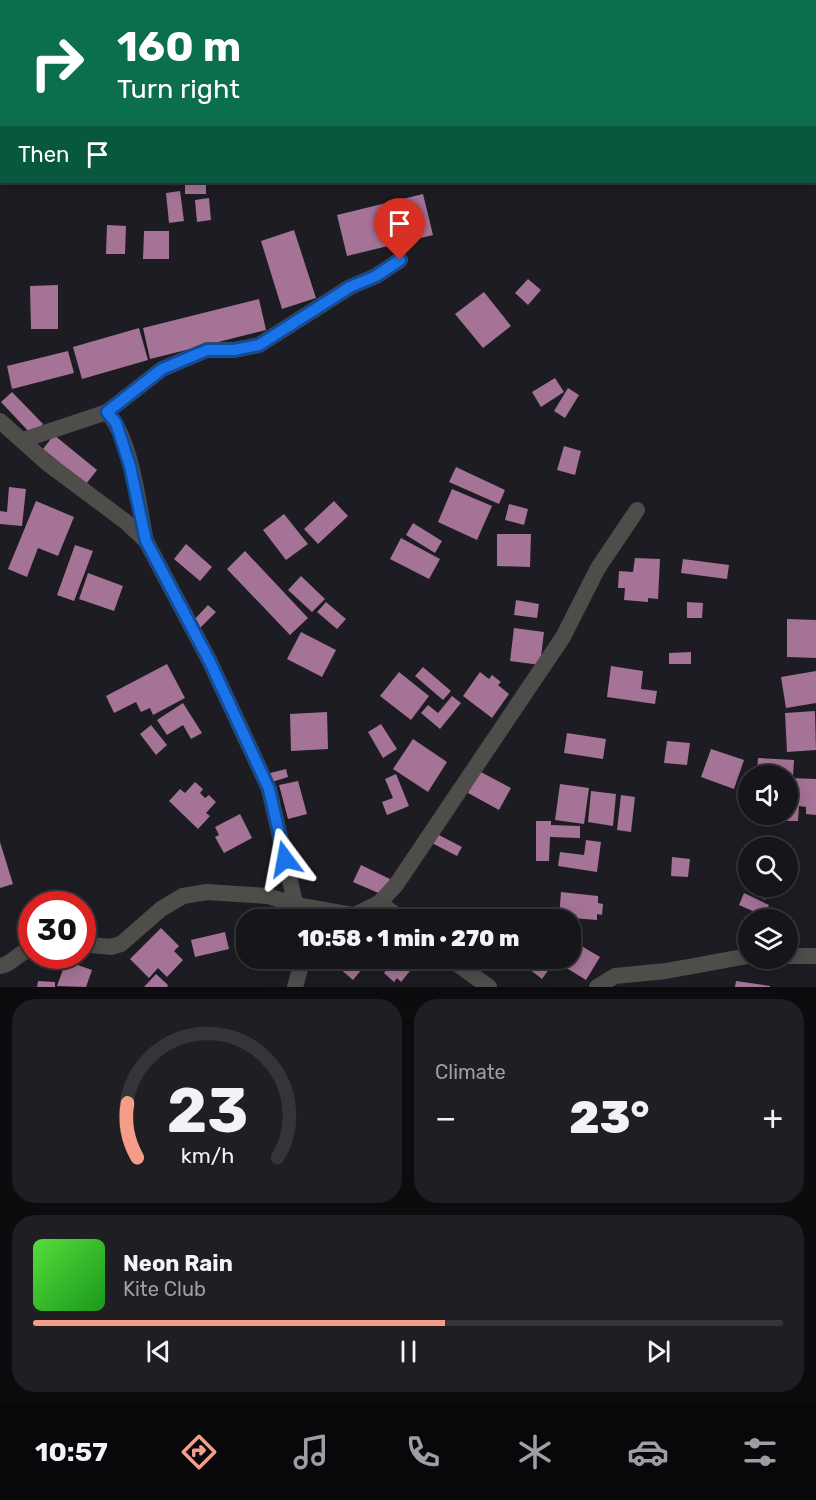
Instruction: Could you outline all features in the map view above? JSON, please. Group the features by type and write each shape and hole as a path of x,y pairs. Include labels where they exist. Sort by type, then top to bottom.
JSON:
{"street":[{"path":"22,440 107,412 162,369 207,350 234,350 259,345 350,287 376,276 400,260"},
{"path":"107,412 116,423 130,466 146,541 209,660 269,789 296,909"},
{"path":"0,421 47,463 126,522 146,541"},
{"path":"366,909 379,903 396,885 563,637 598,568 637,510"},
{"path":"96,945 111,947 121,944 161,909 183,896 207,892 268,896 292,909"},
{"path":"379,903 388,909"},
{"path":"0,966 5,966 18,955"},
{"path":"798,956 816,956"},
{"path":"597,987 615,976 666,971 738,958"},
{"path":"295,987 300,969"},
{"path":"464,969 489,987"}],"building":[{"path":"206,183 206,194 185,194 185,184 176,184"},
{"path":"180,191 184,221 169,223 166,193"},
{"path":"423,194 433,235 347,256 337,215"},
{"path":"209,198 211,220 197,222 195,200"},
{"path":"107,225 126,226 125,254 106,254"},
{"path":"294,230 316,298 282,309 261,241"},
{"path":"144,231 169,231 169,259 143,259"},
{"path":"528,279 541,290 528,305 515,293"},
{"path":"58,285 58,329 31,329 30,286"},
{"path":"484,292 511,326 483,348 455,314"},
{"path":"259,299 266,330 150,359 143,328"},
{"path":"139,328 148,360 82,379 73,347"},
{"path":"68,351 74,373 12,389 7,366"},
{"path":"555,378 564,392 541,407 532,392"},
{"path":"568,388 579,395 565,418 554,411"},
{"path":"12,392 43,424 32,435 1,402"},
{"path":"54,435 97,470 86,484 43,449"},
{"path":"564,446 581,451 575,475 557,470"},
{"path":"456,467 505,490 499,504 449,482"},
{"path":"9,487 26,489 22,526 0,524 0,511 7,512"},
{"path":"452,489 492,506 477,540 438,522"},
{"path":"36,501 74,517 58,556 38,548 27,577 8,569"},
{"path":"334,501 348,516 318,544 304,529"},
{"path":"509,504 528,509 524,525 505,520"},
{"path":"284,514 308,544 286,560 263,530"},
{"path":"413,523 442,541 435,553 406,535"},
{"path":"497,534 531,534 530,567 497,566"},
{"path":"401,538 440,559 429,579 390,559"},
{"path":"186,544 212,567 200,581 174,559"},
{"path":"75,545 93,551 74,601 57,595"},
{"path":"245,551 308,618 290,635 227,569"},
{"path":"635,558 660,559 658,599 648,598 648,602 624,600 625,588 618,588 619,571 633,572"},
{"path":"683,559 729,565 727,579 681,573"},
{"path":"88,573 123,586 114,611 79,599"},
{"path":"301,576 325,599 312,612 288,590"},
{"path":"516,600 539,604 537,618 514,615"},
{"path":"326,602 346,619 337,629 317,612"},
{"path":"687,602 703,603 702,618 687,618"},
{"path":"208,605 216,612 198,630 191,623"},
{"path":"787,619 816,620 816,658 787,657"},
{"path":"514,628 544,632 540,665 510,661"},
{"path":"301,632 336,650 322,677 287,659"},
{"path":"691,652 691,664 669,664 669,653"},
{"path":"167,664 185,698 153,715 150,708 141,712 136,702 114,713 106,696"},
{"path":"611,666 643,671 641,689 657,691 655,704 607,697"},
{"path":"423,667 451,691 443,700 415,676"},
{"path":"816,671 816,703 786,708 781,677"},
{"path":"399,672 429,696 411,720 380,696"},
{"path":"480,672 489,679 492,675 501,682 498,685 509,694 492,718 463,696"},
{"path":"452,696 461,703 440,729 421,713 428,705 438,713"},
{"path":"183,703 202,733 191,739 183,725 167,735 157,720"},
{"path":"815,711 816,750 787,752 785,713"},
{"path":"327,712 328,749 291,751 290,714"},
{"path":"381,724 397,749 383,758 368,732"},
{"path":"151,725 167,745 156,755 140,734"},
{"path":"567,733 606,739 603,759 564,753"},
{"path":"413,739 447,762 428,792 393,769"},
{"path":"667,741 690,743 687,765 664,763"},
{"path":"711,749 744,760 742,765 738,765 738,777 734,789 701,777"},
{"path":"758,758 794,760 794,765 758,765"},
{"path":"286,769 288,777 272,782 270,773"},
{"path":"479,771 511,788 499,810 468,793"},
{"path":"396,774 409,806 387,815 382,802 393,798 385,779"},
{"path":"798,778 816,779 816,815 806,814 806,807 799,806 798,821"},
{"path":"298,781 307,814 288,819 279,785"},
{"path":"195,782 203,789 200,793 205,798 209,795 216,802 206,813 210,816 198,829 169,801 180,789 185,793"},
{"path":"560,784 589,788 584,824 555,820"},
{"path":"591,791 616,794 613,826 588,822"},
{"path":"621,795 635,797 631,832 617,830"},
{"path":"240,814 252,838 224,853 215,837 219,835 215,827"},
{"path":"536,821 551,821 551,825 580,826 580,838 550,837 549,861 536,861"},
{"path":"437,834 462,847 457,856 432,843"},
{"path":"586,840 601,842 597,872 558,866 560,852 584,855"},
{"path":"0,842 13,884 0,888"},
{"path":"672,857 690,859 688,877 671,876"},
{"path":"361,865 390,879 383,895 353,882"},
{"path":"561,892 598,896 598,903 603,904 602,915 597,914 597,920 581,919 581,909 560,909"},
{"path":"742,897 752,897 769,905 767,909 748,909 739,905"},
{"path":"161,928 179,946 174,951 183,960 167,977 158,968 149,978 130,959"},
{"path":"225,932 229,949 195,957 191,940"},
{"path":"581,946 600,957 586,980 568,969 581,969"},
{"path":"63,969 92,970 86,987 57,986"},
{"path":"340,969 362,969 353,980"},
{"path":"387,969 408,969 410,971 401,982 397,978 394,982 384,973"},
{"path":"529,969 549,969 542,979"},
{"path":"156,974 168,985 167,987 144,987"},
{"path":"38,981 55,982 55,987 37,987"},
{"path":"736,981 770,986 770,987 735,987"}],"route":[{"path":"285,859 269,789 209,660 146,541 130,466 116,423 107,412 162,369 207,350 234,350 259,345 350,287 376,276 400,260"}]}
